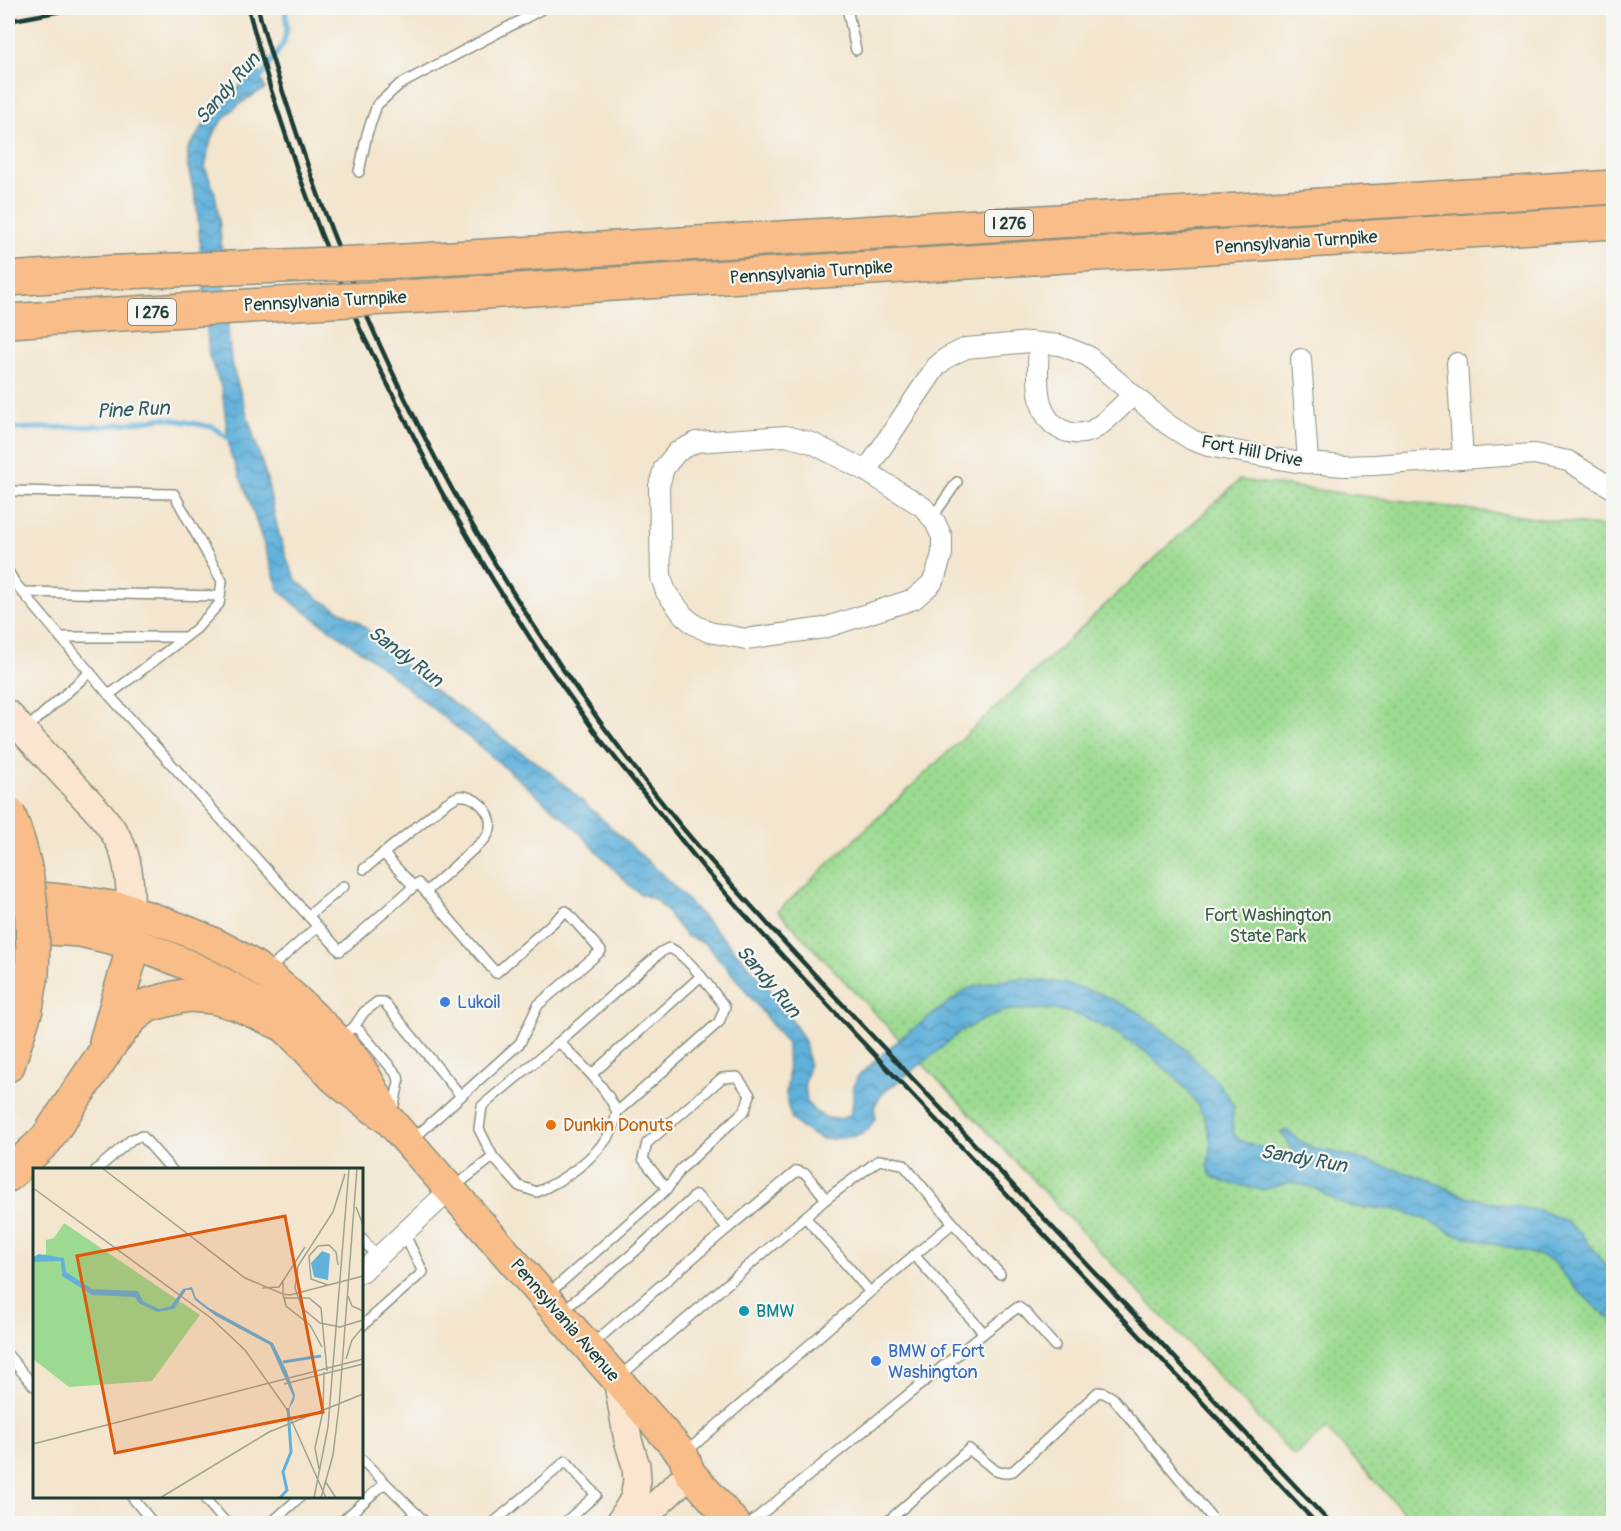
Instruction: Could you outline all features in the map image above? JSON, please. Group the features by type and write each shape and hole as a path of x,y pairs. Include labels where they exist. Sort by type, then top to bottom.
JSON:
{"highway":[{"name":"Pennsylvania Turnpike","path":"8,279 95,273 405,261 1614,187"},
{"name":"Pennsylvania Turnpike","path":"8,321 1614,222"},
{"path":"8,813 19,843 27,879 34,943 26,1010 8,1065"},
{"path":"12,898 82,903 131,926"},
{"path":"8,927 80,930 131,926"},
{"path":"98,1063 108,1037 129,962 131,926"},
{"path":"8,1175 46,1140 113,1040 131,1018 148,1005 190,995 213,997 238,1004 280,1023"}],"main road":[{"name":"Pennsylvania Avenue","path":"131,926 173,925 208,939 265,973 295,998 345,1033 356,1061 400,1132"},
{"name":"Pennsylvania Avenue","path":"131,926 192,967 243,995 280,1023 296,1036 336,1080 400,1132 617,1379 735,1524"}],"street":[{"path":"1040,343 1039,393 1049,420 1063,431 1076,434 1090,431 1099,426 1133,394"},
{"name":"Fort Hill Drive","path":"866,471 936,367 946,358 966,348 1040,343 1060,345 1088,356 1167,424 1192,440 1208,446 1296,462 1354,466 1534,454 1568,461 1614,489"},
{"path":"1301,359 1308,462"},
{"path":"1457,363 1463,459"},
{"path":"786,436 812,443 866,471 923,507 932,518 942,537 942,554 932,583 914,599 824,628 746,639 702,629 684,616 666,592 662,577 659,486 664,468 677,452 696,442 786,436"},
{"path":"15,722 95,809 123,850 130,887 131,926"},
{"path":"363,1271 451,1189"},
{"path":"617,1379 637,1480 634,1499 619,1524"},
{"path":"636,1524 687,1464"}],"lane":[{"path":"359,172 367,134 378,105 399,85 544,8"},
{"path":"847,8 856,50"},
{"path":"932,518 957,482"},
{"path":"8,491 174,494 222,581 219,604 196,629 109,695"},
{"path":"8,570 22,592 109,695 340,951 418,883 496,973 566,911 601,951 538,1005 519,1043 461,1096 400,1132"},
{"path":"22,592 220,596"},
{"path":"60,637 185,637"},
{"path":"15,722 90,672"},
{"path":"364,869 446,803 459,796 471,798 484,808 490,821 490,830 486,838 426,892"},
{"path":"383,853 413,886"},
{"path":"308,916 344,886"},
{"path":"265,973 317,927"},
{"path":"669,948 677,950 701,976 725,1007 719,1022 617,1112 611,1132 594,1154 557,1183 537,1192 519,1186 493,1157 479,1129 482,1106 662,952 669,948"},
{"path":"592,1074 701,976"},
{"path":"345,1033 370,1007 377,1002 384,1002 461,1096"},
{"path":"559,1042 592,1074 610,1097 617,1112"},
{"path":"552,1305 667,1189 680,1170 746,1110 750,1095 736,1077 722,1078 647,1143 643,1158 667,1189"},
{"path":"98,1168 132,1139 142,1136 170,1168"},
{"path":"451,1189 493,1157"},
{"path":"617,1379 826,1199 879,1160 903,1164 952,1223 1000,1274"},
{"path":"589,1347 797,1171 806,1174 826,1199"},
{"path":"552,1305 631,1255 696,1195 729,1228"},
{"path":"805,1217 870,1292"},
{"path":"687,1464 870,1292 952,1223"},
{"path":"363,1325 423,1272 404,1233"},
{"path":"363,1239 377,1258"},
{"path":"914,1255 984,1333"},
{"path":"749,1524 1018,1307 1055,1346"},
{"path":"8,1355 33,1385"},
{"path":"885,1524 969,1449 996,1472 1013,1471 1098,1392 1113,1398 1217,1524"},
{"path":"363,1461 427,1524"},
{"path":"492,1524 566,1461 596,1495 563,1524"},
{"path":"339,1524 385,1482"},
{"path":"132,1498 154,1524"},
{"path":"207,1498 227,1524"},
{"path":"270,1524 300,1498"},
{"path":"404,1524 416,1513"}],"green space":[{"name":"Fort Washington State Park","path":"1239,480 1613,528 1613,1523 1414,1523 1326,1429 1294,1456 778,911"}],"water":[{"path":"258,69 265,89 242,102 222,120 211,139 205,167 215,193 219,218 231,362 267,480 278,531 297,581 319,599 358,621 426,684 555,776 664,876 744,960 772,992 795,1025 805,1041 809,1064 805,1084 807,1102 814,1111 835,1119 850,1115 853,1104 853,1087 858,1076 902,1037 967,989 991,982 1021,978 1061,983 1098,993 1137,1011 1181,1045 1221,1086 1234,1106 1233,1132 1239,1140 1280,1153 1293,1152 1281,1132 1287,1130 1300,1141 1314,1148 1350,1156 1427,1179 1465,1196 1538,1210 1564,1220 1581,1234 1613,1275 1613,1320 1574,1287 1553,1261 1538,1255 1454,1234 1426,1219 1393,1209 1350,1207 1315,1188 1292,1182 1262,1190 1224,1182 1211,1176 1208,1166 1211,1142 1205,1119 1193,1098 1177,1079 1147,1053 1116,1033 1082,1016 1055,1009 1008,1010 961,1031 883,1093 875,1105 875,1119 868,1130 855,1136 820,1139 800,1127 792,1119 788,1107 787,1044 706,944 686,936 657,900 631,887 572,825 483,749 369,657 297,606 279,590 246,491 230,453 222,389 209,356 197,206 188,167 188,149 205,123 222,103"}],"waterway":[{"name":"Sandy Run","path":"258,82 283,44 287,29 285,8"},
{"name":"Pine Run","path":"8,429 106,426 165,418 213,427 232,441"}],"railway":[{"path":"8,21 78,8"},
{"path":"248,8 270,87 298,172 361,331 441,491 493,580 544,660 600,739 743,913 1317,1524"},
{"path":"258,8 281,87 330,225 366,314 407,402 500,573 609,734 693,841 774,931 1331,1524"}],"place":[{"name":"Lukoil","path":"445,1002"},
{"name":"Dunkin Donuts","path":"551,1125"},
{"name":"BMW","path":"744,1311"},
{"name":"BMW of Fort Washington","path":"876,1361"}]}
